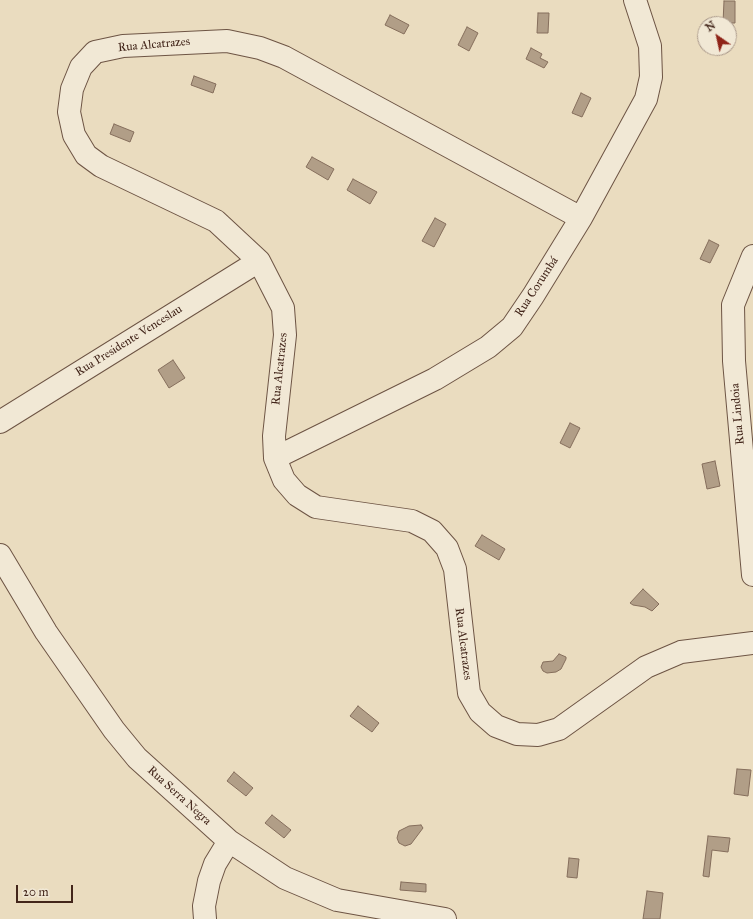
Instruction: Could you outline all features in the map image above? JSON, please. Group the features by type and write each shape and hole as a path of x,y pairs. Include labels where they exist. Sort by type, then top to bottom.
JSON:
{"street":[{"name":"Rua Corumbá","path":"275,458 435,379 488,347 512,327 581,218 646,98 651,77 650,46 635,0"},
{"name":"Rua Alcatrazes","path":"581,218 284,57 260,48 227,41 206,41 123,46 95,52 81,67 72,89 69,112 74,135 86,155 101,166 216,221 259,261 283,308 285,334 276,416 275,458 284,480 297,495 316,507 412,521 432,532 447,548 455,569 456,591 469,693 480,712 496,726 517,734 538,735 559,729 646,667 681,652 753,642"},
{"name":"Rua Lindoia","path":"753,256 733,305 735,368 753,575"},
{"name":"Rua Presidente Venceslau","path":"0,422 259,261"},
{"name":"Rua Serra Negra","path":"0,555 46,632 114,730 137,758 229,841 285,878 337,900 445,919"},
{"path":"205,919 204,906 209,881 215,864 229,841"}],"shaded area":[{"path":"724,1 735,1 735,16 723,16"},
{"path":"538,13 549,13 548,33 537,33"},
{"path":"390,15 409,25 404,34 385,25"},
{"path":"467,27 478,33 469,51 458,45"},
{"path":"531,48 542,54 540,58 548,62 544,68 526,59"},
{"path":"194,76 216,84 213,93 191,85"},
{"path":"581,93 591,98 582,117 572,113"},
{"path":"114,124 134,132 130,142 110,134"},
{"path":"312,157 334,169 328,180 306,167"},
{"path":"353,179 377,192 370,204 347,190"},
{"path":"435,218 446,224 434,247 422,241"},
{"path":"709,240 719,245 710,263 700,259"},
{"path":"173,360 185,378 169,388 158,370"},
{"path":"570,423 580,428 570,448 560,443"},
{"path":"715,461 720,486 707,489 702,464"},
{"path":"482,535 505,549 499,560 475,546"},
{"path":"643,589 659,604 652,611 645,607 630,603"},
{"path":"559,654 566,657 561,669 556,672 547,673 543,671 541,667 543,662 553,661"},
{"path":"358,706 379,723 372,732 350,716"},
{"path":"737,769 751,770 748,796 734,794"},
{"path":"234,772 253,788 246,796 227,781"},
{"path":"272,815 291,830 284,838 265,823"},
{"path":"421,825 423,828 411,844 405,846 399,843 397,838 399,831 409,826"},
{"path":"708,836 730,838 728,852 712,850 709,877 703,876"},
{"path":"569,858 579,859 577,878 567,877"},
{"path":"401,882 426,884 426,892 400,890"},
{"path":"647,891 663,893 660,919 643,919"}]}
